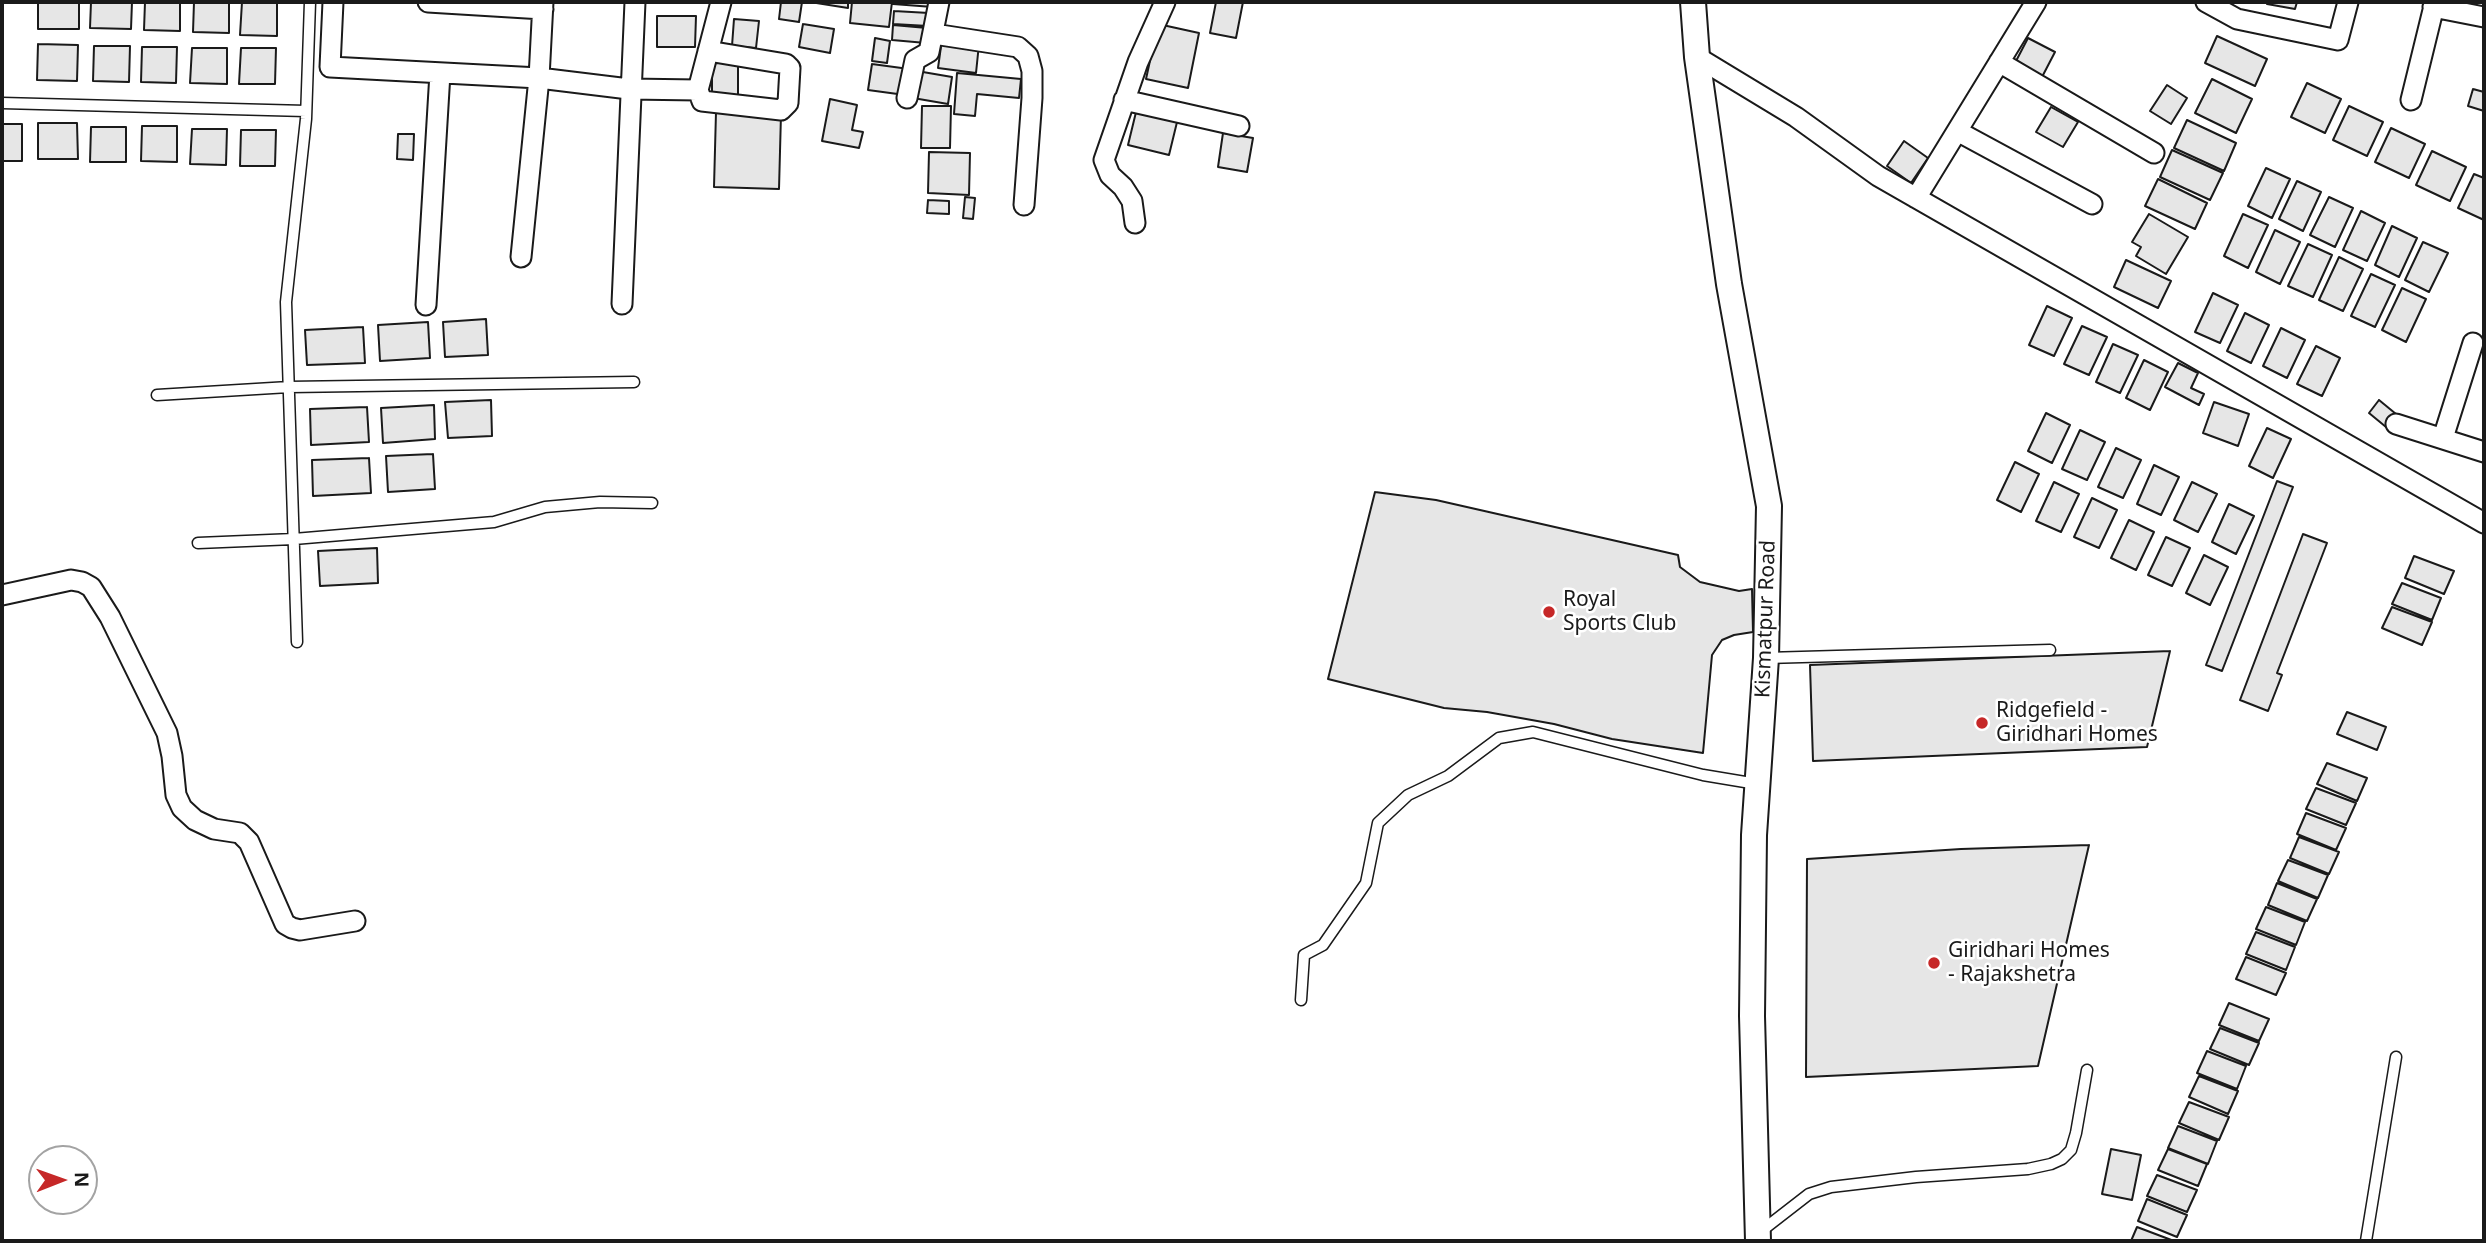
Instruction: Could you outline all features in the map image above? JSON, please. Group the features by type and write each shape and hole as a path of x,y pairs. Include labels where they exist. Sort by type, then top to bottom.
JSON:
{"street":[{"path":"333,2 330,67 539,78 629,89 698,90"},
{"path":"428,2 543,5 522,257"},
{"path":"622,304 629,89 635,2"},
{"path":"708,51 786,64 790,68 788,103 781,110 702,101 698,90 708,51 721,2"},
{"path":"907,98 915,60 929,52 939,2"},
{"path":"1135,223 1132,201 1123,187 1110,175 1104,160 1138,62 1164,2"},
{"name":"Kismatpur Road","path":"1693,2 1697,57 1729,284 1769,506 1766,657 1754,835 1752,1002 1757,1238"},
{"path":"1916,198 2036,2"},
{"path":"2206,2 2237,19 2338,40 2348,2"},
{"path":"2411,100 2434,4 2484,17"},
{"path":"934,34 1018,47 1028,56 1032,71 1032,97 1024,205"},
{"path":"1697,57 1796,117 1878,176 2484,523"},
{"path":"1998,62 2154,153"},
{"path":"426,305 440,73"},
{"path":"1124,100 1239,126"},
{"path":"1957,131 2092,204"},
{"path":"2444,438 2473,343"},
{"path":"2396,424 2484,452"},
{"path":"2,595 71,580 91,587 110,617 167,733 176,795 182,808 195,820 214,829 240,833 249,842 285,924 300,930 355,921"}],"lane":[{"path":"297,642 286,302 306,111 310,2"},
{"path":"2,103 306,111"},
{"path":"157,395 289,387 634,382"},
{"path":"198,543 294,539 494,522 545,507 600,502 652,503"},
{"path":"1766,657 2050,650"},
{"path":"1301,1000 1304,955 1323,945 1366,883 1378,823 1408,795 1448,776 1499,738 1533,732 1703,775 1758,785"},
{"path":"2365,1241 2396,1057"},
{"path":"1757,1238 1810,1194 1831,1187 2028,1168 2062,1159 2071,1150 2076,1133 2087,1070"}],"building":[{"path":"38,2 79,2 79,29 38,29"},
{"path":"91,2 132,2 131,29 90,28"},
{"path":"145,2 180,2 180,31 144,30"},
{"path":"194,2 229,2 229,33 193,32"},
{"path":"242,2 277,2 277,36 240,35"},
{"path":"781,2 802,2 799,22 779,19"},
{"path":"810,2 848,2 848,8"},
{"path":"852,2 892,2 889,27 850,23"},
{"path":"893,2 934,2 933,7"},
{"path":"1216,2 1243,2 1236,38 1210,33"},
{"path":"2267,2 2297,2 2295,9"},
{"path":"894,11 929,13 928,26 893,24"},
{"path":"657,16 696,16 695,47 657,47"},
{"path":"734,19 759,21 756,48 732,46"},
{"path":"803,24 834,29 830,53 799,47"},
{"path":"1158,24 1199,33 1188,88 1146,79"},
{"path":"893,25 927,28 926,43 892,40"},
{"path":"2217,36 2267,59 2255,86 2205,63"},
{"path":"875,38 890,41 887,63 872,61"},
{"path":"2028,38 2055,52 2042,77 2015,63"},
{"path":"942,39 979,44 976,73 938,68"},
{"path":"38,44 78,45 77,81 37,80"},
{"path":"94,46 130,46 129,82 93,81"},
{"path":"142,47 177,47 176,83 141,82"},
{"path":"192,48 227,48 227,84 190,83"},
{"path":"241,48 276,48 275,84 239,84"},
{"path":"712,59 738,59 738,95 712,95"},
{"path":"872,64 909,69 905,95 868,90"},
{"path":"917,71 952,77 948,104 913,98"},
{"path":"957,73 1021,79 1019,98 977,94 975,116 954,114"},
{"path":"2212,79 2252,99 2236,133 2195,113"},
{"path":"2307,83 2341,99 2325,133 2291,117"},
{"path":"2167,85 2187,98 2171,124 2150,111"},
{"path":"2473,89 2484,92 2484,111 2468,106"},
{"path":"830,99 857,105 852,130 863,132 859,148 822,141"},
{"path":"922,106 951,106 950,148 921,148"},
{"path":"2349,106 2383,122 2367,156 2333,140"},
{"path":"2051,107 2078,122 2063,147 2036,132"},
{"path":"1137,108 1178,118 1169,155 1128,145"},
{"path":"716,112 781,114 779,189 714,187"},
{"path":"2187,120 2236,143 2224,171 2174,148"},
{"path":"38,123 77,123 78,159 38,159"},
{"path":"2,124 22,124 22,161 2,161"},
{"path":"142,126 177,126 177,162 141,161"},
{"path":"91,127 126,127 126,162 90,162"},
{"path":"2391,128 2425,144 2409,178 2375,162"},
{"path":"192,129 227,129 226,165 190,164"},
{"path":"241,130 276,130 275,166 240,166"},
{"path":"1223,133 1253,138 1247,172 1218,167"},
{"path":"398,134 414,134 413,160 397,159"},
{"path":"1904,141 1928,158 1911,183 1887,166"},
{"path":"2172,150 2223,173 2210,200 2160,177"},
{"path":"2432,151 2466,167 2450,201 2416,185"},
{"path":"929,152 970,153 969,195 928,193"},
{"path":"2266,168 2290,179 2272,218 2248,206"},
{"path":"2474,174 2484,178 2484,220 2458,208"},
{"path":"2158,179 2207,203 2195,229 2145,206"},
{"path":"2297,181 2321,192 2303,231 2279,219"},
{"path":"965,197 975,198 973,219 963,218"},
{"path":"2329,197 2353,208 2335,247 2310,235"},
{"path":"928,200 949,201 949,214 927,213"},
{"path":"2361,211 2385,223 2367,261 2343,250"},
{"path":"2149,214 2188,237 2166,274 2136,256 2141,247 2132,242"},
{"path":"2243,214 2268,225 2248,268 2224,256"},
{"path":"2392,226 2417,238 2399,277 2375,265"},
{"path":"2275,230 2300,242 2280,284 2256,272"},
{"path":"2423,242 2448,253 2429,292 2405,280"},
{"path":"2308,244 2332,255 2313,297 2288,286"},
{"path":"2339,257 2363,269 2343,311 2319,300"},
{"path":"2126,260 2171,281 2158,308 2114,287"},
{"path":"2371,274 2395,285 2375,327 2351,316"},
{"path":"2402,288 2426,299 2406,342 2382,330"},
{"path":"2213,293 2238,305 2220,343 2195,332"},
{"path":"2047,306 2072,318 2054,356 2029,345"},
{"path":"2245,313 2269,325 2251,363 2227,351"},
{"path":"486,319 488,355 445,357 443,322"},
{"path":"428,322 430,358 380,361 378,325"},
{"path":"2082,326 2107,337 2089,375 2064,364"},
{"path":"363,327 365,363 307,365 305,330"},
{"path":"2281,328 2305,340 2287,378 2263,366"},
{"path":"2113,344 2138,355 2120,393 2096,382"},
{"path":"2316,346 2340,358 2322,396 2297,384"},
{"path":"2144,360 2168,372 2150,410 2126,398"},
{"path":"2178,363 2198,373 2191,388 2204,394 2199,405 2165,387"},
{"path":"491,400 492,436 448,438 445,402"},
{"path":"2379,400 2396,414 2386,427 2369,413"},
{"path":"2214,402 2249,414 2238,446 2203,433"},
{"path":"434,405 435,439 383,443 381,408"},
{"path":"367,407 369,442 311,445 310,409"},
{"path":"2046,413 2070,425 2052,463 2028,451"},
{"path":"2267,428 2291,439 2273,478 2249,466"},
{"path":"2080,430 2105,442 2087,480 2062,469"},
{"path":"2116,448 2141,460 2123,498 2098,487"},
{"path":"433,454 435,489 388,492 386,456"},
{"path":"369,458 371,493 313,496 312,460"},
{"path":"2015,462 2039,474 2021,512 1997,500"},
{"path":"2154,465 2179,477 2161,515 2137,504"},
{"path":"2277,481 2293,487 2222,671 2206,665"},
{"path":"2054,482 2079,494 2061,532 2036,521"},
{"path":"2192,482 2217,494 2198,532 2174,520"},
{"name":"Royal Sports Club","path":"1375,492 1436,500 1678,555 1680,567 1700,582 1739,591 1752,589 1753,632 1722,640 1712,655 1703,753 1612,739 1554,724 1487,712 1444,708 1328,679"},
{"path":"2092,498 2117,510 2099,548 2074,537"},
{"path":"2229,504 2254,516 2236,554 2212,542"},
{"path":"2129,520 2154,532 2136,570 2111,558"},
{"path":"2303,534 2327,543 2277,673 2282,675 2268,711 2240,700"},
{"path":"2166,537 2190,548 2172,586 2148,575"},
{"path":"377,548 378,583 320,586 318,551"},
{"path":"2204,555 2228,567 2210,605 2186,593"},
{"path":"2414,556 2454,571 2444,594 2405,578"},
{"path":"2402,583 2441,598 2432,620 2392,604"},
{"path":"2392,607 2432,622 2422,645 2382,628"},
{"name":"Ridgefield - Giridhari Homes","path":"2170,651 2147,747 1813,761 1810,665"},
{"path":"2347,712 2386,727 2377,750 2337,734"},
{"path":"2327,763 2367,778 2357,801 2317,784"},
{"path":"2316,788 2356,803 2346,825 2306,809"},
{"path":"2306,813 2346,828 2336,850 2297,834"},
{"path":"2299,837 2339,852 2329,874 2290,858"},
{"name":"Giridhari Homes - Rajakshetra","path":"2089,845 2038,1066 1806,1077 1807,859 1961,849"},
{"path":"2288,860 2328,875 2318,898 2278,881"},
{"path":"2277,883 2317,899 2307,921 2268,905"},
{"path":"2266,907 2305,922 2296,945 2256,929"},
{"path":"2256,932 2295,947 2286,970 2246,954"},
{"path":"2246,957 2286,973 2276,995 2236,979"},
{"path":"2229,1003 2269,1019 2259,1041 2219,1025"},
{"path":"2220,1028 2259,1043 2249,1065 2210,1049"},
{"path":"2207,1051 2246,1066 2237,1089 2197,1073"},
{"path":"2199,1076 2238,1091 2228,1114 2189,1097"},
{"path":"2189,1102 2229,1117 2219,1140 2179,1123"},
{"path":"2178,1126 2217,1141 2208,1164 2168,1148"},
{"path":"2111,1149 2141,1155 2132,1200 2102,1194"},
{"path":"2168,1149 2207,1164 2198,1186 2158,1170"},
{"path":"2157,1175 2197,1190 2187,1212 2147,1196"},
{"path":"2147,1199 2187,1215 2177,1237 2138,1221"},
{"path":"2137,1227 2174,1241 2131,1241"}],"place":[{"name":"Royal Sports Club","path":"1549,612"},
{"name":"Ridgefield - Giridhari Homes","path":"1982,723"},
{"name":"Giridhari Homes - Rajakshetra","path":"1934,963"}]}
